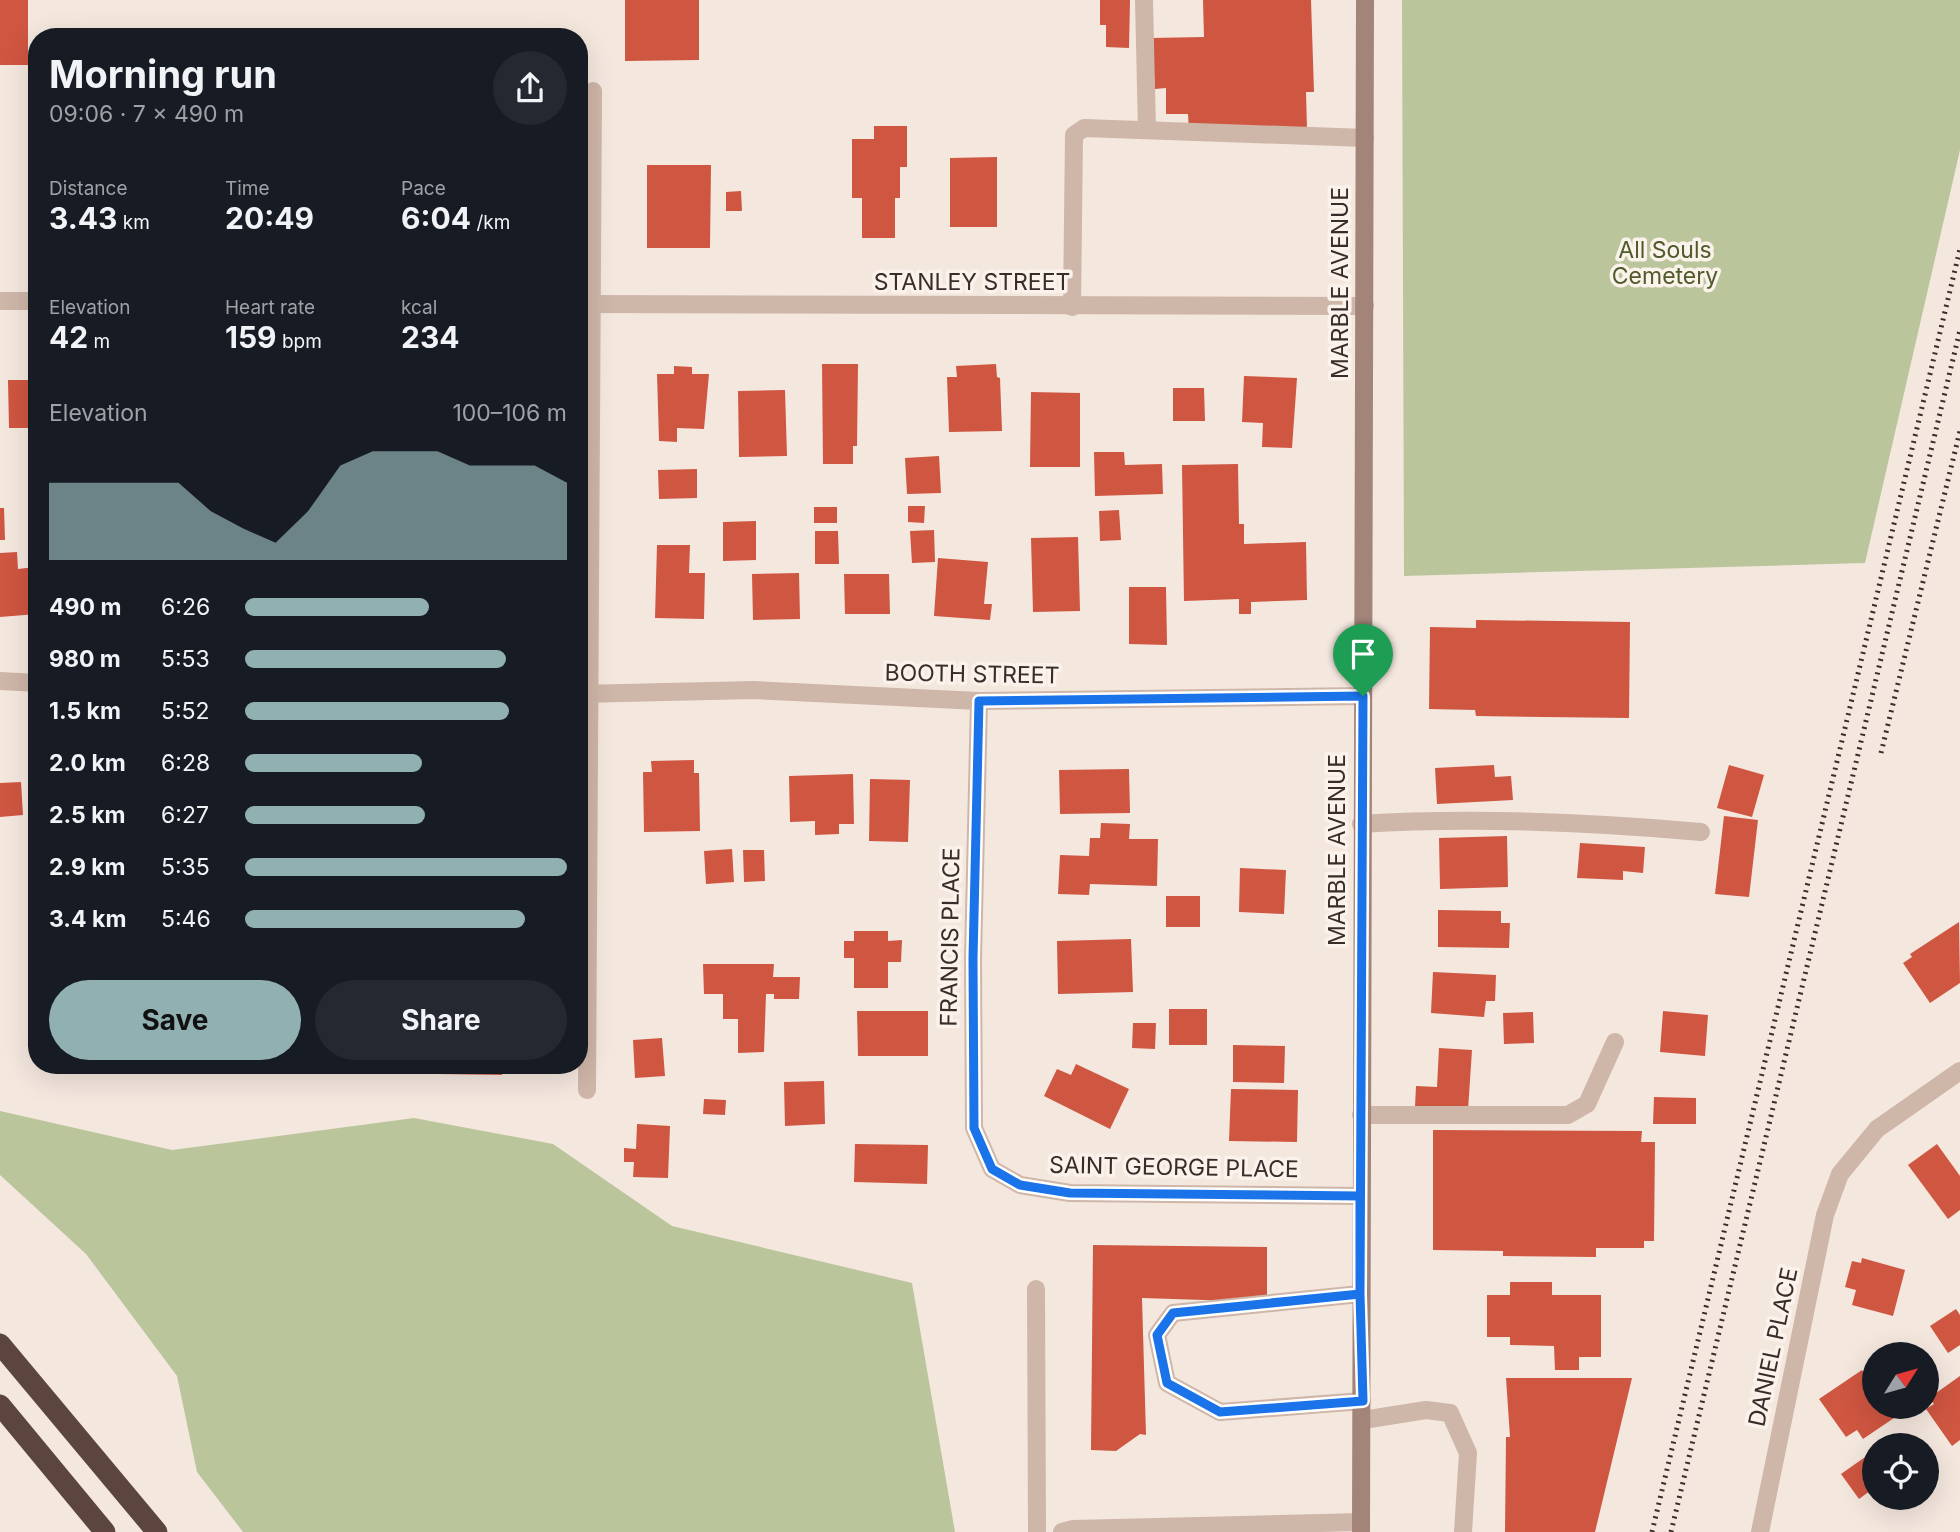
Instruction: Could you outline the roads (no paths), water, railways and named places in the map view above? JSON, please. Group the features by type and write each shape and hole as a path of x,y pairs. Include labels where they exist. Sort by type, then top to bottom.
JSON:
{"highway":[{"path":"0,1344 157,1532"},
{"path":"0,1405 105,1532"}],"street":[{"path":"1144,0 1147,130"},
{"name":"MARBLE AVENUE","path":"1361,1527 1361,824 1366,0"},
{"path":"588,224 593,91"},
{"path":"1072,307 1074,135 1084,128 1365,138"},
{"path":"0,301 28,301"},
{"name":"STANLEY STREET","path":"588,304 1365,306"},
{"path":"0,681 28,683"},
{"name":"BOOTH STREET","path":"588,694 754,690 979,701 1363,696"},
{"name":"FRANCIS PLACE","path":"979,701 973,958 974,1128 992,1169"},
{"path":"1361,824 1452,820 1635,826 1701,832"},
{"path":"1361,1115 1568,1115 1587,1104 1615,1042"},
{"name":"DANIEL PLACE","path":"1760,1532 1825,1215 1840,1174 1877,1129 1960,1071"},
{"path":"587,1074 587,1090"},
{"name":"SAINT GEORGE PLACE","path":"992,1169 1020,1185 1070,1193 1360,1196"},
{"path":"1036,1289 1037,1532"},
{"path":"1360,1294 1173,1313 1157,1335 1167,1383 1220,1412 1363,1401"},
{"path":"1363,1420 1426,1410 1450,1413 1468,1453 1462,1532"},
{"path":"1062,1532 1361,1527"}],"railway":[{"path":"1652,1532 1960,249"},
{"path":"1671,1532 1960,330"},
{"path":"1881,753 1960,431"}],"park label":[{"name":"All Souls Cemetery","path":"1665,263"}]}
